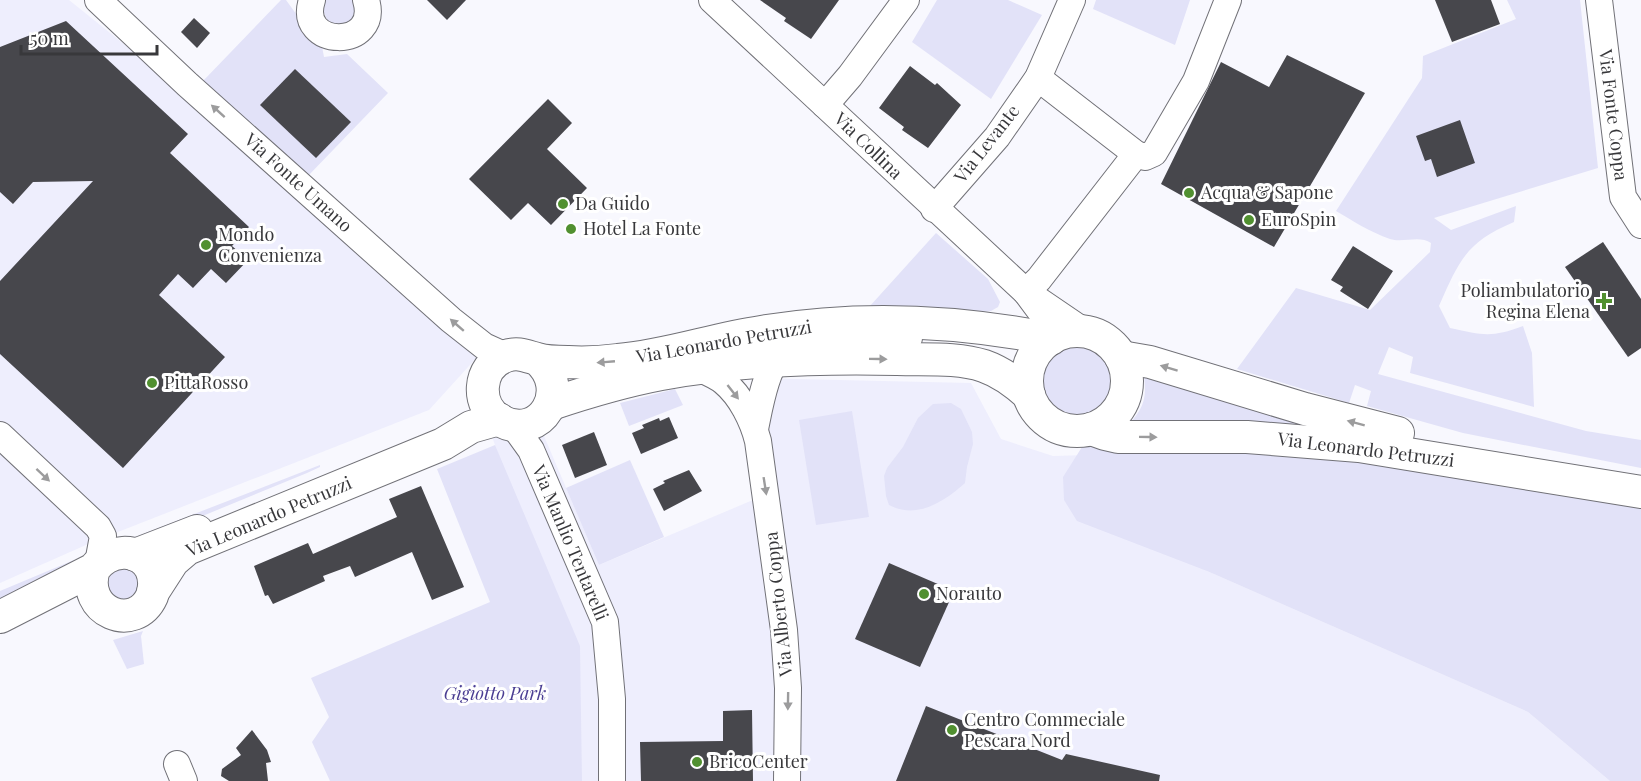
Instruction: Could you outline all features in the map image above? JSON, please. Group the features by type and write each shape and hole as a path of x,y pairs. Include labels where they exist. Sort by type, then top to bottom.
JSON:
{"main road":[{"name":"Via Leonardo Petruzzi","path":"537,359 585,363 622,360 761,332 834,323 913,322 1064,336"},
{"path":"1064,336 1105,340 1121,357 1126,371 1127,387 1123,402 1114,414 1102,424 1091,429 1075,431 1062,429 1050,423 1040,414 1029,395 1028,375 1037,352 1064,336"},
{"path":"528,355 537,359 548,369 553,382 519,419 483,387 492,365 506,356 528,355"},
{"name":"Via Leonardo Petruzzi","path":"1121,357 1150,362 1305,409 1391,432 1533,459 1641,476"},
{"name":"Via Leonardo Petruzzi","path":"153,592 173,561 187,549 443,444 478,424 519,419 616,384 698,368 777,359 855,358 983,366 1007,377 1029,395"},
{"name":"Via Leonardo Petruzzi","path":"135,555 439,430 453,422 519,419"},
{"name":"Via Leonardo Petruzzi","path":"1091,429 1118,437 1247,437 1359,446 1641,492"},
{"path":"125,552 135,555 149,566 154,583 149,602 141,610 130,615 119,616 99,605 69,598 8,614 96,566 115,553 125,552"},
{"path":"96,566 91,588 99,605"}],"street":[{"name":"Via Fonte Umano","path":"98,0 187,84 451,320 484,346 506,356"},
{"path":"312,0 310,14 317,29 324,34 339,38 347,37 360,29 368,13 366,0"},
{"path":"825,105 850,76 906,0"},
{"name":"Via Levante","path":"934,209 997,137 1038,78 1072,0"},
{"path":"1038,78 1136,154 1145,157 1154,153 1196,81 1228,0"},
{"name":"Via Fonte Coppa","path":"1599,0 1623,197 1641,225"},
{"name":"Via Collina","path":"715,1 1029,296 1064,336"},
{"path":"1017,332 1029,318 1032,310 1029,296 1039,279 1136,154"},
{"name":"Via Leonardo Petruzzi","path":"777,359 802,345 835,339 895,337 999,340 1017,332"},
{"name":"Via Alberto Coppa","path":"755,429 765,387 777,359"},
{"name":"Via Alberto Coppa","path":"698,368 723,380 736,394 755,429 769,510 784,630 788,688 787,781"},
{"name":"Via Manlio Tentarelli","path":"519,419 605,622 612,699 612,781"},
{"path":"0,435 98,527 103,536 96,566"}],"shaded area":[{"path":"0,0 69,0 246,142 479,355 429,410 95,541 0,583"},
{"path":"754,378 971,383 1001,439 1053,456 1122,454 1207,571 1528,712 1610,781 581,781 497,451 488,425 544,436 599,565 760,497"}],"green space":[{"path":"281,0 286,0 307,29 321,41 324,57 347,54 388,93 307,177 203,81"},
{"path":"325,0 354,0 357,8 352,20 341,26 328,22 323,10"},
{"path":"937,0 1008,0 1042,15 991,99 912,42"},
{"path":"1096,0 1190,0 1175,45 1093,9"},
{"path":"1507,0 1580,0 1598,168 1434,218 1451,230 1516,206 1514,222 1485,237 1466,255 1452,277 1439,306 1450,328 1495,334 1523,326 1532,353 1534,407 1410,373 1413,357 1389,347 1378,374 1586,431 1641,440 1641,468 1463,433 1367,406 1371,391 1355,385 1349,403 1237,369 1296,288 1370,310 1430,252 1431,243 1427,241 1390,239 1336,211 1422,78 1423,56 1516,19"},
{"path":"936,233 988,279 1000,302 998,307 991,311 981,312 870,306"},
{"path":"1078,344 1093,347 1105,355 1113,367 1116,382 1113,397 1105,409 1093,417 1078,420 1063,417 1051,409 1043,397 1040,382 1043,367 1051,355 1063,347"},
{"path":"1144,377 1379,440 1124,430 1142,406 1145,394"},
{"path":"675,389 683,405 629,426 620,403"},
{"path":"951,403 961,409 972,432 973,444 965,483 940,502 920,509 899,509 889,505 884,476 887,468 903,447 918,418 933,404"},
{"path":"852,411 869,517 816,525 799,420"},
{"name":"Gigiotto Park","path":"495,445 580,646 582,781 330,781 312,742 329,717 311,678 490,602 437,469"},
{"path":"1270,445 1585,495 1641,508 1641,781 1610,781 1528,712 1207,571 1077,521 1064,500 1063,477 1082,447"},
{"path":"630,460 664,537 599,565 566,488"},
{"path":"320,465 307,473 188,522 171,532 130,539"},
{"path":"74,560 67,571 60,576 0,599 0,591"},
{"path":"123,568 134,573 139,584 134,595 123,600 112,595 107,584 112,573"},
{"path":"143,631 141,636 144,664 127,669 113,640"}],"building":[{"path":"427,0 466,0 447,20"},
{"path":"760,0 839,0 811,39 784,21 786,18"},
{"path":"1435,0 1491,0 1500,24 1452,42"},
{"path":"194,18 210,33 197,48 181,32"},
{"path":"66,21 188,134 170,153 249,227 232,246 248,260 226,283 211,269 193,288 178,274 159,295 225,357 123,468 0,354 0,281 93,181 33,182 13,204 0,192 0,47"},
{"path":"1287,55 1365,93 1274,247 1161,184 1221,62 1269,87"},
{"path":"910,66 935,85 937,83 961,105 928,148 902,130 904,127 879,108"},
{"path":"295,69 351,122 316,158 260,105"},
{"path":"548,99 572,123 547,149 587,188 551,225 528,203 511,220 469,179"},
{"path":"1460,120 1475,163 1437,177 1431,159 1425,161 1416,136"},
{"name":"Poliambulatorio Regina Elena","path":"1603,242 1641,299 1641,348 1628,357 1565,267"},
{"path":"1353,246 1393,271 1368,309 1340,291 1343,287 1331,280"},
{"path":"669,417 678,438 641,454 632,433 644,428 642,425 659,418 660,421"},
{"path":"594,432 607,465 575,478 562,445"},
{"path":"689,470 702,491 664,511 653,489 665,483 663,481"},
{"path":"421,486 464,587 432,600 412,552 355,577 350,566 323,576 325,581 273,604 268,595 265,596 254,566 308,543 313,554 397,517 389,499"},
{"path":"889,563 954,591 920,667 855,639"},
{"name":"Centro Commeciale Pescara Nord","path":"926,706 1062,760 1066,754 1160,775 1159,781 896,781"},
{"name":"BricoCenter","path":"752,710 753,781 641,781 640,742 723,741 723,711"},
{"path":"252,730 267,750 271,762 266,763 268,781 229,781 221,776 222,769 241,755 236,748"}],"place":[{"name":"Acqua & Sapone","path":"1189,193"},
{"name":"Da Guido","path":"563,204"},
{"name":"EuroSpin","path":"1249,220"},
{"name":"Hotel La Fonte","path":"571,229"},
{"name":"Mondo Convenienza","path":"206,245"},
{"name":"Poliambulatorio Regina Elena","path":"1604,301"},
{"name":"PittaRosso","path":"152,383"},
{"name":"Norauto","path":"924,594"},
{"name":"Centro Commeciale Pescara Nord","path":"952,730"},
{"name":"BricoCenter","path":"697,762"}]}
